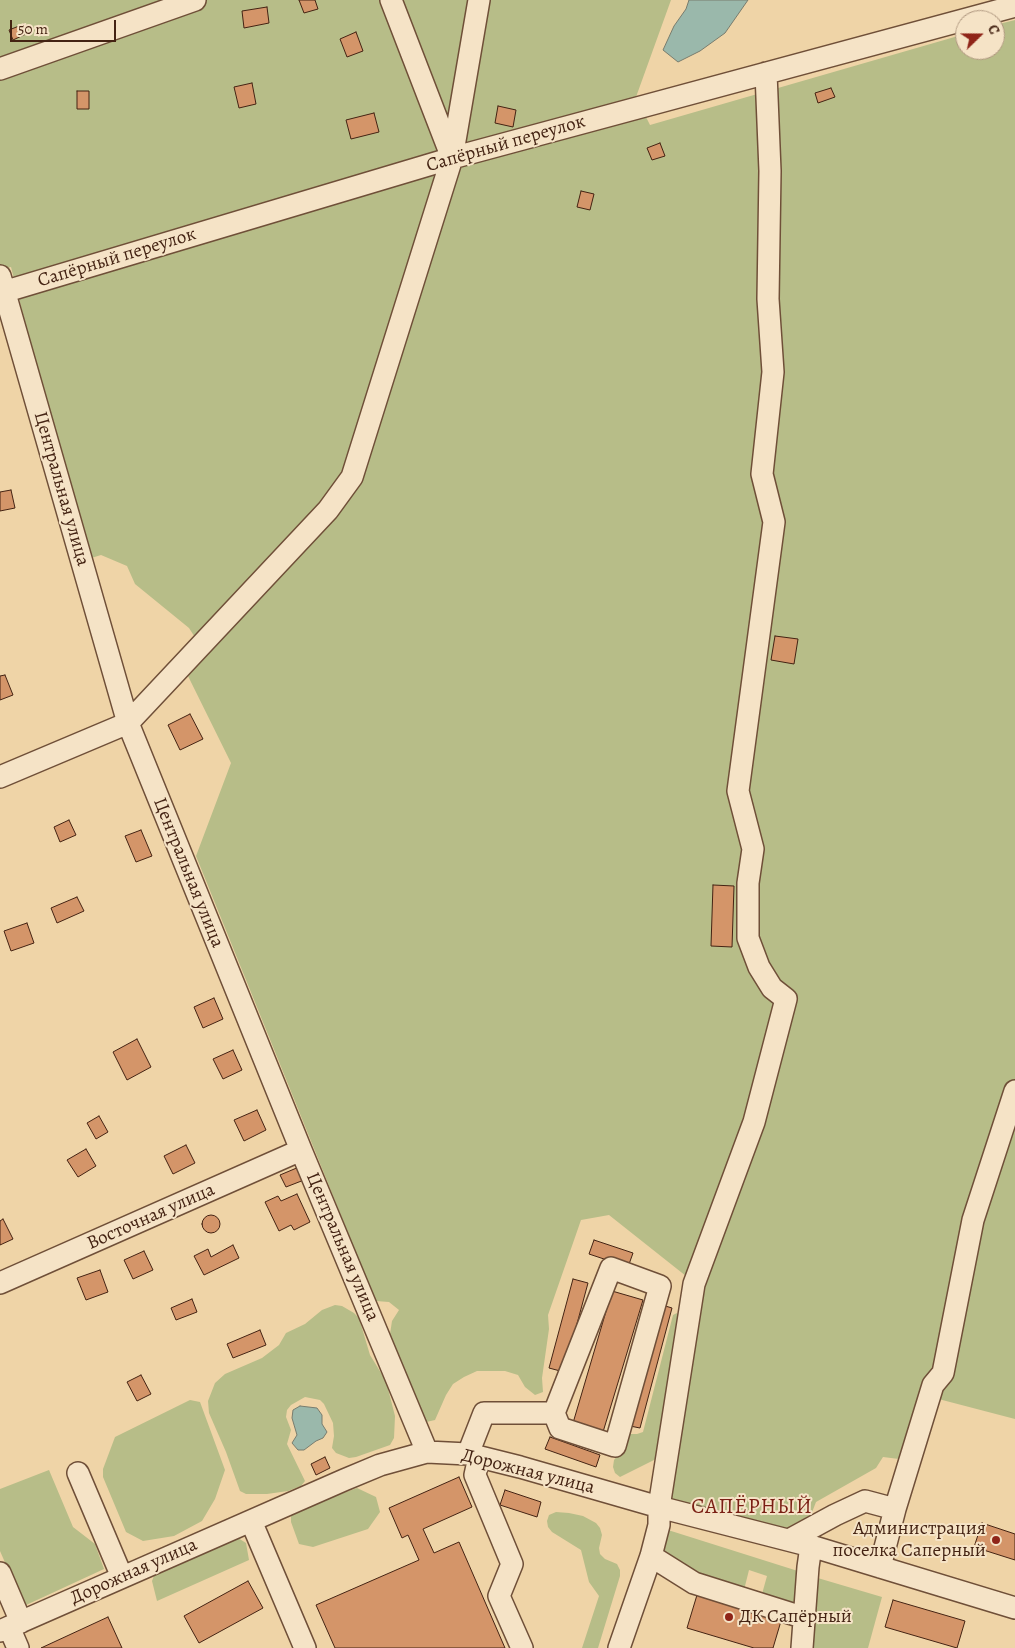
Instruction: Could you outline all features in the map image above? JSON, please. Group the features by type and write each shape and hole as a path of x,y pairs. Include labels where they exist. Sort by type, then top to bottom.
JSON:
{"street":[{"path":"0,70 194,0"},
{"path":"391,0 452,158"},
{"path":"0,777 128,723 328,510 352,477 452,158 479,0"},
{"name":"Сапёрный переулок","path":"2,287 452,158 1015,6"},
{"path":"620,1648 651,1556 659,1525 659,1507 694,1284 754,1122 786,999 772,988 758,967 748,938 748,883 753,849 738,791 774,522 762,474 773,372 768,299 770,171 766,73"},
{"name":"Центральная улица","path":"2,287 128,723 301,1150 427,1452"},
{"path":"880,1567 895,1509 932,1385 942,1373 973,1220 1015,1091"},
{"name":"Восточная улица","path":"0,1283 301,1150"},
{"path":"611,1268 660,1286 615,1446 560,1428 554,1413 611,1268"},
{"path":"522,1648 498,1596 512,1564 475,1475 473,1455 484,1413 554,1413"},
{"name":"Дорожная улица","path":"10,1626 380,1465 427,1452 473,1455 520,1467 659,1507 811,1546 1015,1608"},
{"path":"78,1473 122,1577"},
{"path":"789,1540 865,1501 895,1509"},
{"path":"251,1521 304,1648"},
{"path":"802,1648 811,1546"},
{"path":"651,1556 694,1583 804,1618"},
{"path":"0,1573 10,1626 18,1648"}],"green space":[{"path":"0,0 671,0 636,97 650,125 955,37 955,60 1005,60 1005,22 1015,20 1015,1419 927,1396 907,1460 883,1457 876,1468 816,1502 811,1515 781,1531 668,1498 691,1280 609,1215 581,1220 548,1315 549,1329 542,1378 543,1392 535,1395 525,1387 518,1375 505,1371 477,1371 453,1384 435,1420 422,1423 390,1334 392,1321 399,1310 389,1302 376,1301 367,1291 365,1275 196,856 231,763 188,676 208,654 189,628 135,584 127,566 101,555 85,560 11,267 0,270"},
{"path":"335,1305 342,1306 359,1318 370,1355 386,1381 395,1416 394,1438 390,1445 356,1457 349,1458 336,1453 332,1448 334,1436 333,1423 324,1404 320,1400 305,1397 291,1405 287,1410 286,1417 291,1430 287,1444 305,1481 301,1486 288,1491 246,1494 240,1491 209,1413 208,1401 215,1383 225,1374 262,1358 279,1345 286,1333 305,1324 322,1310"},
{"path":"677,1313 679,1320 656,1459 620,1477 615,1473 613,1467 614,1460 619,1454 625,1452 626,1440 630,1434 643,1432 673,1315"},
{"path":"190,1400 200,1402 225,1470 215,1499 202,1521 174,1536 143,1541 126,1532 103,1477 103,1469 115,1437"},
{"path":"49,1470 73,1527 95,1544 104,1569 24,1606 0,1551 0,1489"},
{"path":"357,1488 376,1497 380,1512 368,1529 313,1547 299,1544 291,1522 291,1512"},
{"path":"556,1512 583,1516 596,1523 602,1535 599,1548 600,1554 605,1559 617,1564 620,1570 620,1576 598,1648 582,1648 599,1596 589,1582 581,1550 552,1532 548,1527 549,1515"},
{"path":"668,1530 801,1572 799,1607 762,1594 767,1576 749,1570 744,1590 695,1573 660,1552"},
{"path":"238,1538 246,1543 249,1560 157,1601 152,1581 155,1573"},
{"path":"811,1576 882,1597 868,1648 813,1648"}],"shaded area":[{"path":"689,0 748,0 725,33 700,51 678,62 663,50"},
{"path":"300,1406 317,1408 322,1415 322,1424 327,1432 323,1438 304,1450 298,1450 292,1443 297,1435 292,1418 293,1410"}],"building":[{"path":"299,0 315,0 318,9 304,13"},
{"path":"267,7 269,23 244,28 242,11"},
{"path":"24,24 28,33 13,40 9,30"},
{"path":"356,32 363,51 347,57 340,39"},
{"path":"252,83 256,104 239,108 234,87"},
{"path":"831,88 835,97 818,103 815,93"},
{"path":"77,91 89,91 89,109 77,109"},
{"path":"498,106 516,110 513,127 495,123"},
{"path":"374,113 379,132 351,139 346,120"},
{"path":"660,143 665,156 652,160 647,148"},
{"path":"581,191 594,194 590,210 577,207"},
{"path":"11,490 15,508 0,511 0,492"},
{"path":"775,636 798,639 794,664 771,660"},
{"path":"5,675 13,695 0,700 0,676"},
{"path":"190,714 203,739 180,750 168,725"},
{"path":"69,820 76,835 60,842 54,827"},
{"path":"141,830 152,856 136,862 125,836"},
{"path":"713,885 734,886 732,947 711,946"},
{"path":"77,897 84,911 57,923 51,908"},
{"path":"27,923 34,943 11,951 4,931"},
{"path":"214,998 223,1019 203,1028 194,1007"},
{"path":"137,1039 151,1067 127,1080 113,1052"},
{"path":"233,1050 242,1070 223,1079 213,1059"},
{"path":"257,1110 266,1130 244,1141 234,1120"},
{"path":"99,1116 108,1132 96,1139 87,1123"},
{"path":"186,1145 195,1163 173,1174 164,1156"},
{"path":"86,1149 96,1166 78,1177 67,1160"},
{"path":"299,1167 304,1180 286,1187 280,1175"},
{"path":"297,1194 310,1222 294,1230 291,1225 279,1231 265,1202 278,1196 281,1201"},
{"path":"207,1215 215,1215 220,1220 218,1231 207,1233 202,1228 202,1220"},
{"path":"3,1219 13,1239 0,1245 0,1221"},
{"path":"594,1240 633,1253 628,1267 589,1254"},
{"path":"233,1245 239,1258 204,1275 194,1256 208,1249 211,1257"},
{"path":"144,1251 153,1270 133,1279 124,1260"},
{"path":"100,1270 108,1292 86,1300 77,1278"},
{"path":"573,1279 588,1283 564,1372 549,1368"},
{"path":"612,1291 643,1300 603,1432 573,1423"},
{"path":"192,1299 197,1312 176,1320 171,1308"},
{"path":"662,1305 672,1308 640,1428 630,1426"},
{"path":"260,1330 266,1345 233,1358 227,1344"},
{"path":"141,1375 151,1394 137,1401 127,1382"},
{"path":"550,1437 600,1455 596,1467 545,1449"},
{"path":"325,1457 330,1468 316,1475 311,1464"},
{"path":"459,1477 472,1507 423,1529 434,1553 459,1542 505,1648 335,1648 316,1605 419,1560 408,1535 402,1538 389,1508"},
{"path":"505,1490 541,1502 537,1517 500,1505"},
{"name":"Администрация поселка Саперный","path":"982,1523 1015,1534 1015,1560 974,1547"},
{"path":"248,1581 263,1608 199,1643 184,1616"},
{"name":"ДК Сапёрный","path":"697,1595 757,1607 755,1614 781,1621 773,1648 754,1648 687,1628"},
{"path":"893,1600 965,1621 957,1648 885,1627"},
{"path":"108,1617 122,1648 41,1648"}],"place":[{"name":"Администрация поселка Саперный","path":"996,1540"},
{"name":"ДК Сапёрный","path":"729,1617"}],"district":[{"name":"САПЁРНЫЙ","path":"752,1508"}]}
